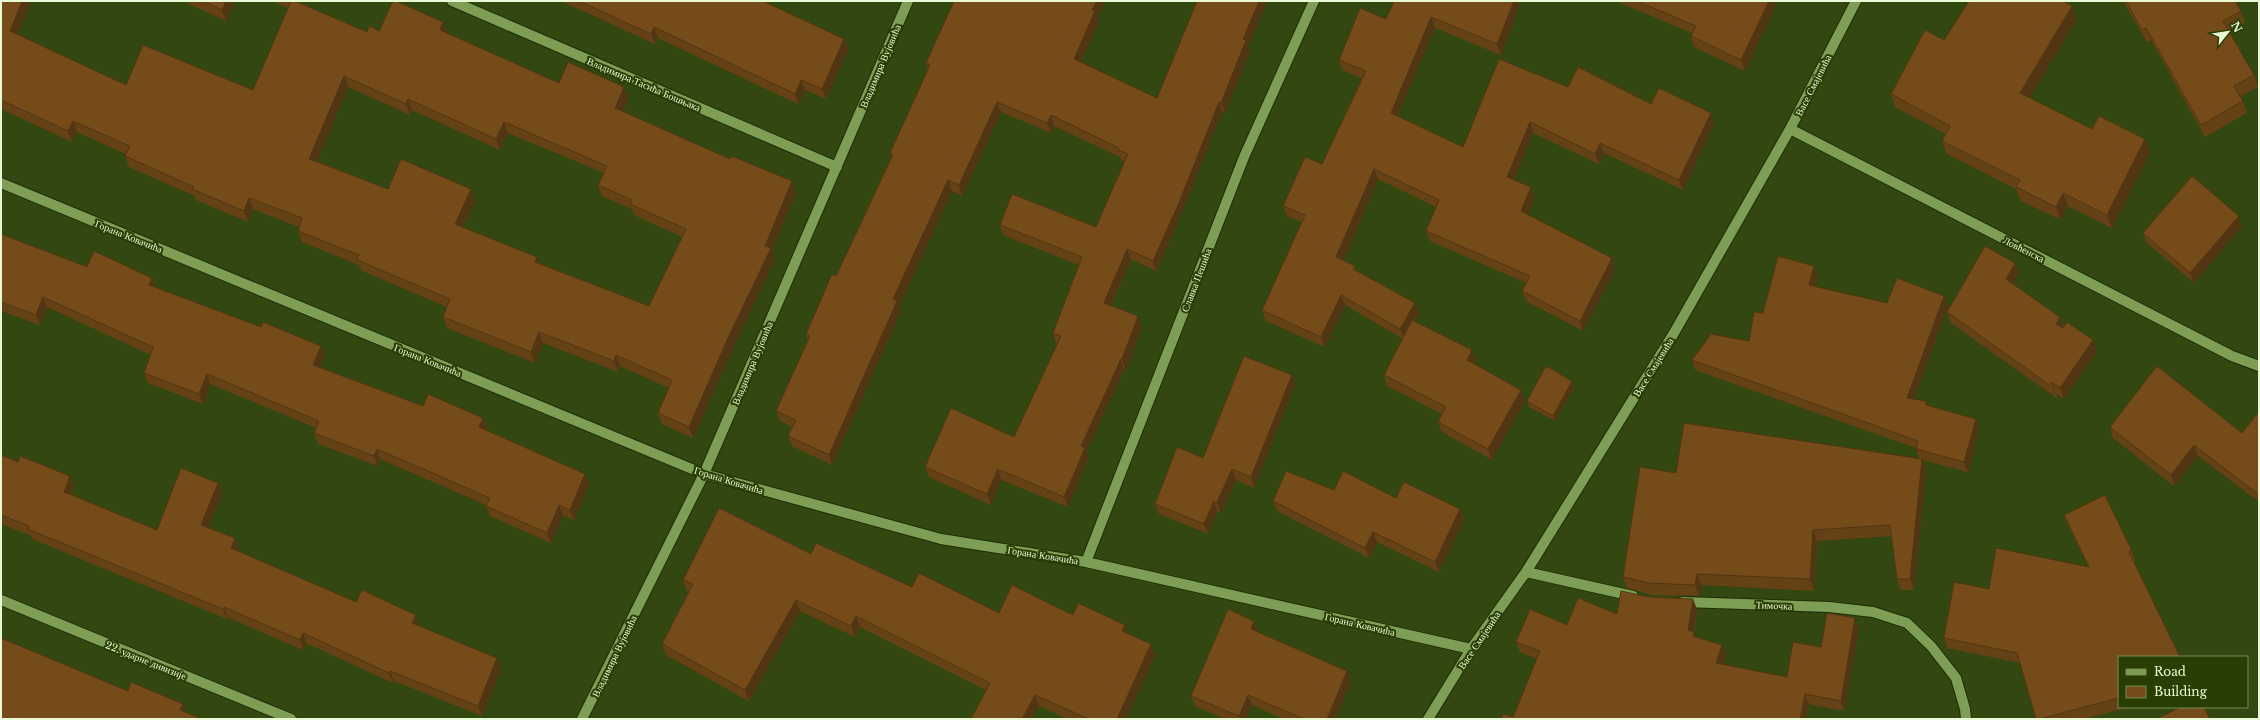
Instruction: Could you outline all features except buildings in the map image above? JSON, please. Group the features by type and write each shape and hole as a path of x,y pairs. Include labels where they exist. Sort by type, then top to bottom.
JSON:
{"street":[{"name":"Владимира Тасића Бошњака","path":"452,1 837,167"},
{"name":"Владимира Вујовића","path":"582,719 704,474 908,1"},
{"name":"Славка Пешића","path":"1086,562 1244,157 1314,1"},
{"name":"Васе Смајевића","path":"1428,719 1471,649 1526,572 1674,333 1790,129 1856,1"},
{"name":"Ловћенска","path":"1790,129 2232,356 2259,366"},
{"name":"Горана Ковачића","path":"1,183 704,474 941,539 1086,562 1471,649"},
{"path":"1526,572 1645,599"},
{"name":"22. ударне дивизије","path":"1,600 291,719"},
{"name":"Тимочка","path":"1675,601 1829,607 1873,612 1907,623 1931,646 1956,678 1966,719"}]}
